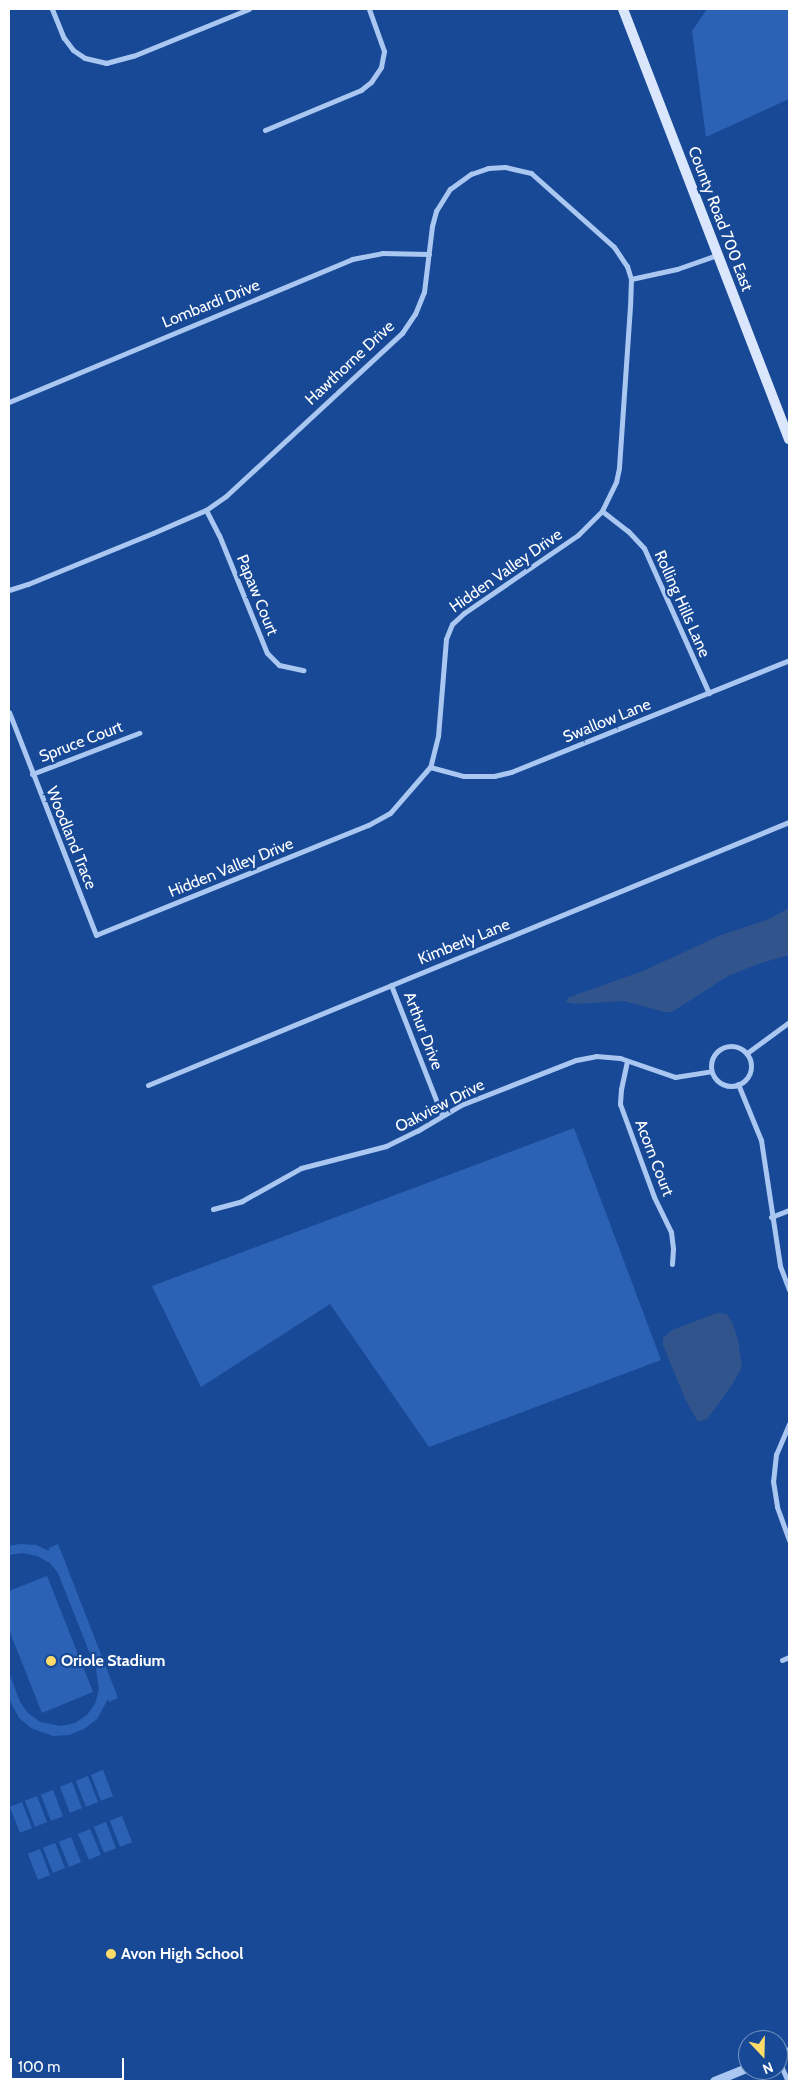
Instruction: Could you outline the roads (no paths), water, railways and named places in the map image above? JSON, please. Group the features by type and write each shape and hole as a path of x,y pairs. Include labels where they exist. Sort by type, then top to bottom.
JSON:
{"main road":[{"name":"County Road 700 East","path":"624,9 789,439"}],"street":[{"path":"52,9 64,38 73,50 85,58 106,63 122,60 248,9"},
{"path":"265,130 361,90 374,79 383,61 384,47 369,9"},
{"name":"Hawthorne Drive","path":"9,590 28,584 206,510 226,496 402,333 415,314 424,292 433,219 439,203 450,189 471,174 488,168 505,167 531,173 573,209 619,254 631,279"},
{"name":"Lombardi Drive","path":"9,402 352,260 382,253 429,254"},
{"path":"631,279 677,269 717,255"},
{"name":"Hidden Valley Drive","path":"134,920 368,825 390,813 430,767 438,736 446,639 452,624 464,612 578,535 602,512 620,468 631,279"},
{"name":"Papaw Court","path":"206,510 219,535 267,653 279,665 303,670"},
{"name":"Rolling Hills Lane","path":"602,512 628,531 644,548 709,693"},
{"name":"Swallow Lane","path":"430,767 464,776 494,776 511,772 789,660"},
{"name":"Woodland Trace","path":"9,712 96,935 134,920"},
{"name":"Spruce Court","path":"32,774 139,733"},
{"name":"Kimberly Lane","path":"148,1085 789,822"},
{"name":"Arthur Drive","path":"391,985 442,1115"},
{"path":"747,1053 789,1022"},
{"path":"735,1046 747,1053 751,1064 748,1076 738,1084 725,1085 719,1082 711,1071 712,1057 722,1048 735,1046"},
{"name":"Oakview Drive","path":"213,1209 242,1201 302,1168 386,1146 417,1132 442,1115 477,1098 576,1060 596,1056 627,1061 675,1077 711,1071"},
{"name":"Acorn Court","path":"627,1061 620,1104 654,1197 671,1232 674,1249 672,1264"},
{"path":"738,1084 761,1140 771,1217 780,1266 789,1290"},
{"path":"771,1217 789,1210"},
{"path":"789,1424 776,1454 773,1481 777,1508 789,1540"},
{"path":"782,1660 789,1657"},
{"path":"714,2081 738,2071"}],"place":[{"name":"Oriole Stadium","path":"51,1661"},
{"name":"Avon High School","path":"111,1954"}]}
